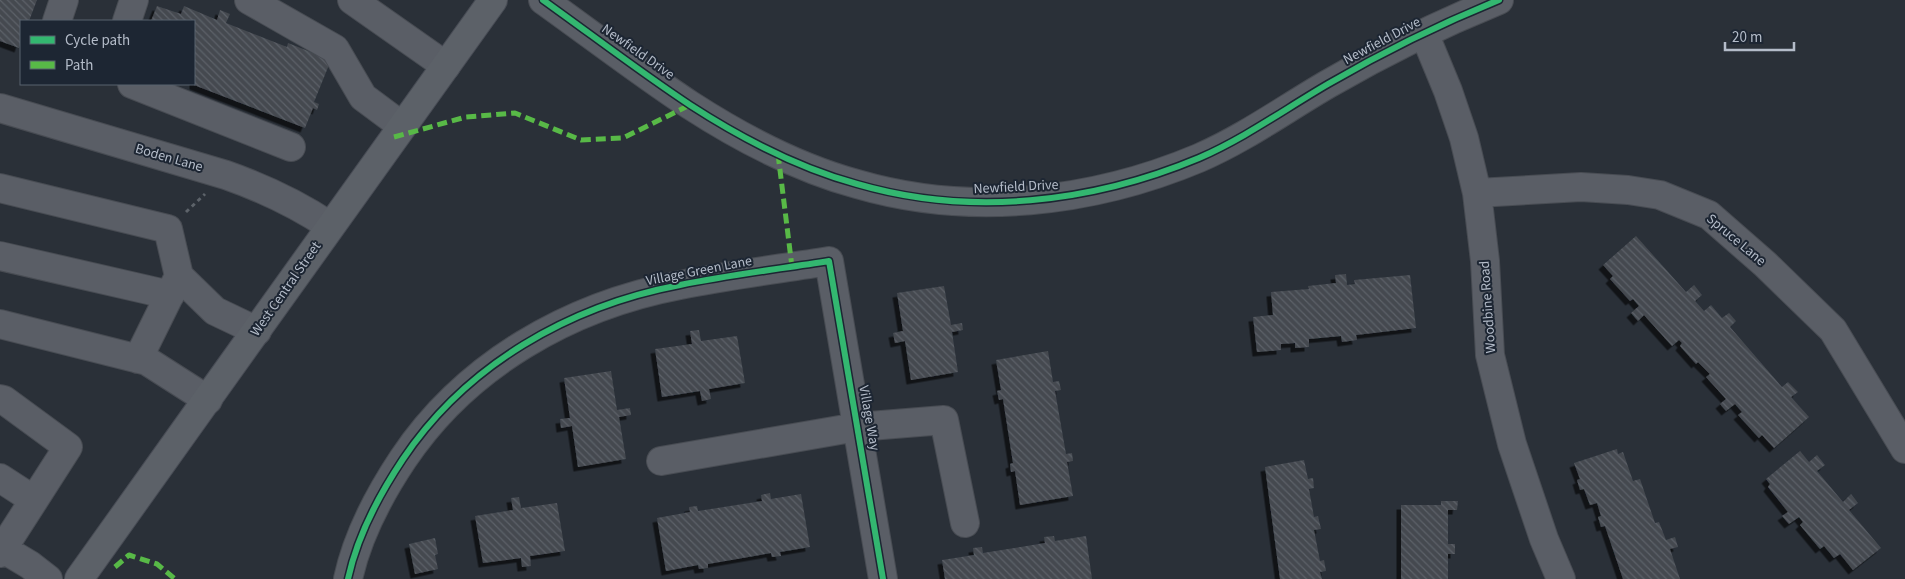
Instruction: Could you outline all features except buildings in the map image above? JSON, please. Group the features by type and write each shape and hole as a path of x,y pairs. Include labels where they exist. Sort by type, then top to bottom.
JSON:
{"main road":[{"name":"West Central Street","path":"80,579 493,0"}],"street":[{"path":"57,20 64,0"},
{"path":"127,20 134,0"},
{"path":"249,0 335,49 363,97 402,126"},
{"path":"352,0 446,66"},
{"name":"Newfield Drive","path":"543,0 690,105 773,152 857,185 955,202 1009,202 1061,198 1108,188 1157,174 1200,157 1238,138 1327,84 1424,32 1499,0"},
{"name":"Woodbine Road","path":"1424,32 1448,91 1464,138 1477,193 1485,261 1490,355 1512,444 1544,538 1562,579"},
{"path":"135,85 291,147"},
{"name":"Boden Lane","path":"0,108 259,186 306,210 330,226"},
{"name":"Spruce Lane","path":"1477,193 1580,187 1628,190 1660,195 1709,214 1765,264 1833,330 1905,450"},
{"path":"0,188 168,229 175,286 138,359"},
{"path":"0,256 175,286 216,311 257,331"},
{"name":"Village Way","path":"829,261 883,579"},
{"name":"Village Green Lane","path":"348,579 363,535 376,505 412,445 436,416 458,394 481,374 509,354 541,333 574,317 645,293 679,285 829,261"},
{"path":"0,324 147,361 208,400"},
{"path":"0,399 68,447 1,549 30,565 48,579"},
{"path":"661,460 857,427 944,420 965,523"},
{"path":"0,478 34,500"}],"path":[{"path":"168,229 209,190 213,171"}],"marked path":[{"path":"394,137 466,117 515,113 581,140 623,138 690,105"},
{"path":"778,154 792,267"},
{"path":"115,567 129,555 157,564 175,579"}],"cycle path":[{"path":"543,0 634,67 690,105 770,151 813,170 857,184 900,194 943,200 987,202 1074,195 1116,186 1199,158 1249,132 1370,61 1433,29 1499,0"},
{"path":"348,579 363,532 403,459 428,425 457,395 489,368 560,324 599,308 639,295 698,281 829,261 883,579"}]}
